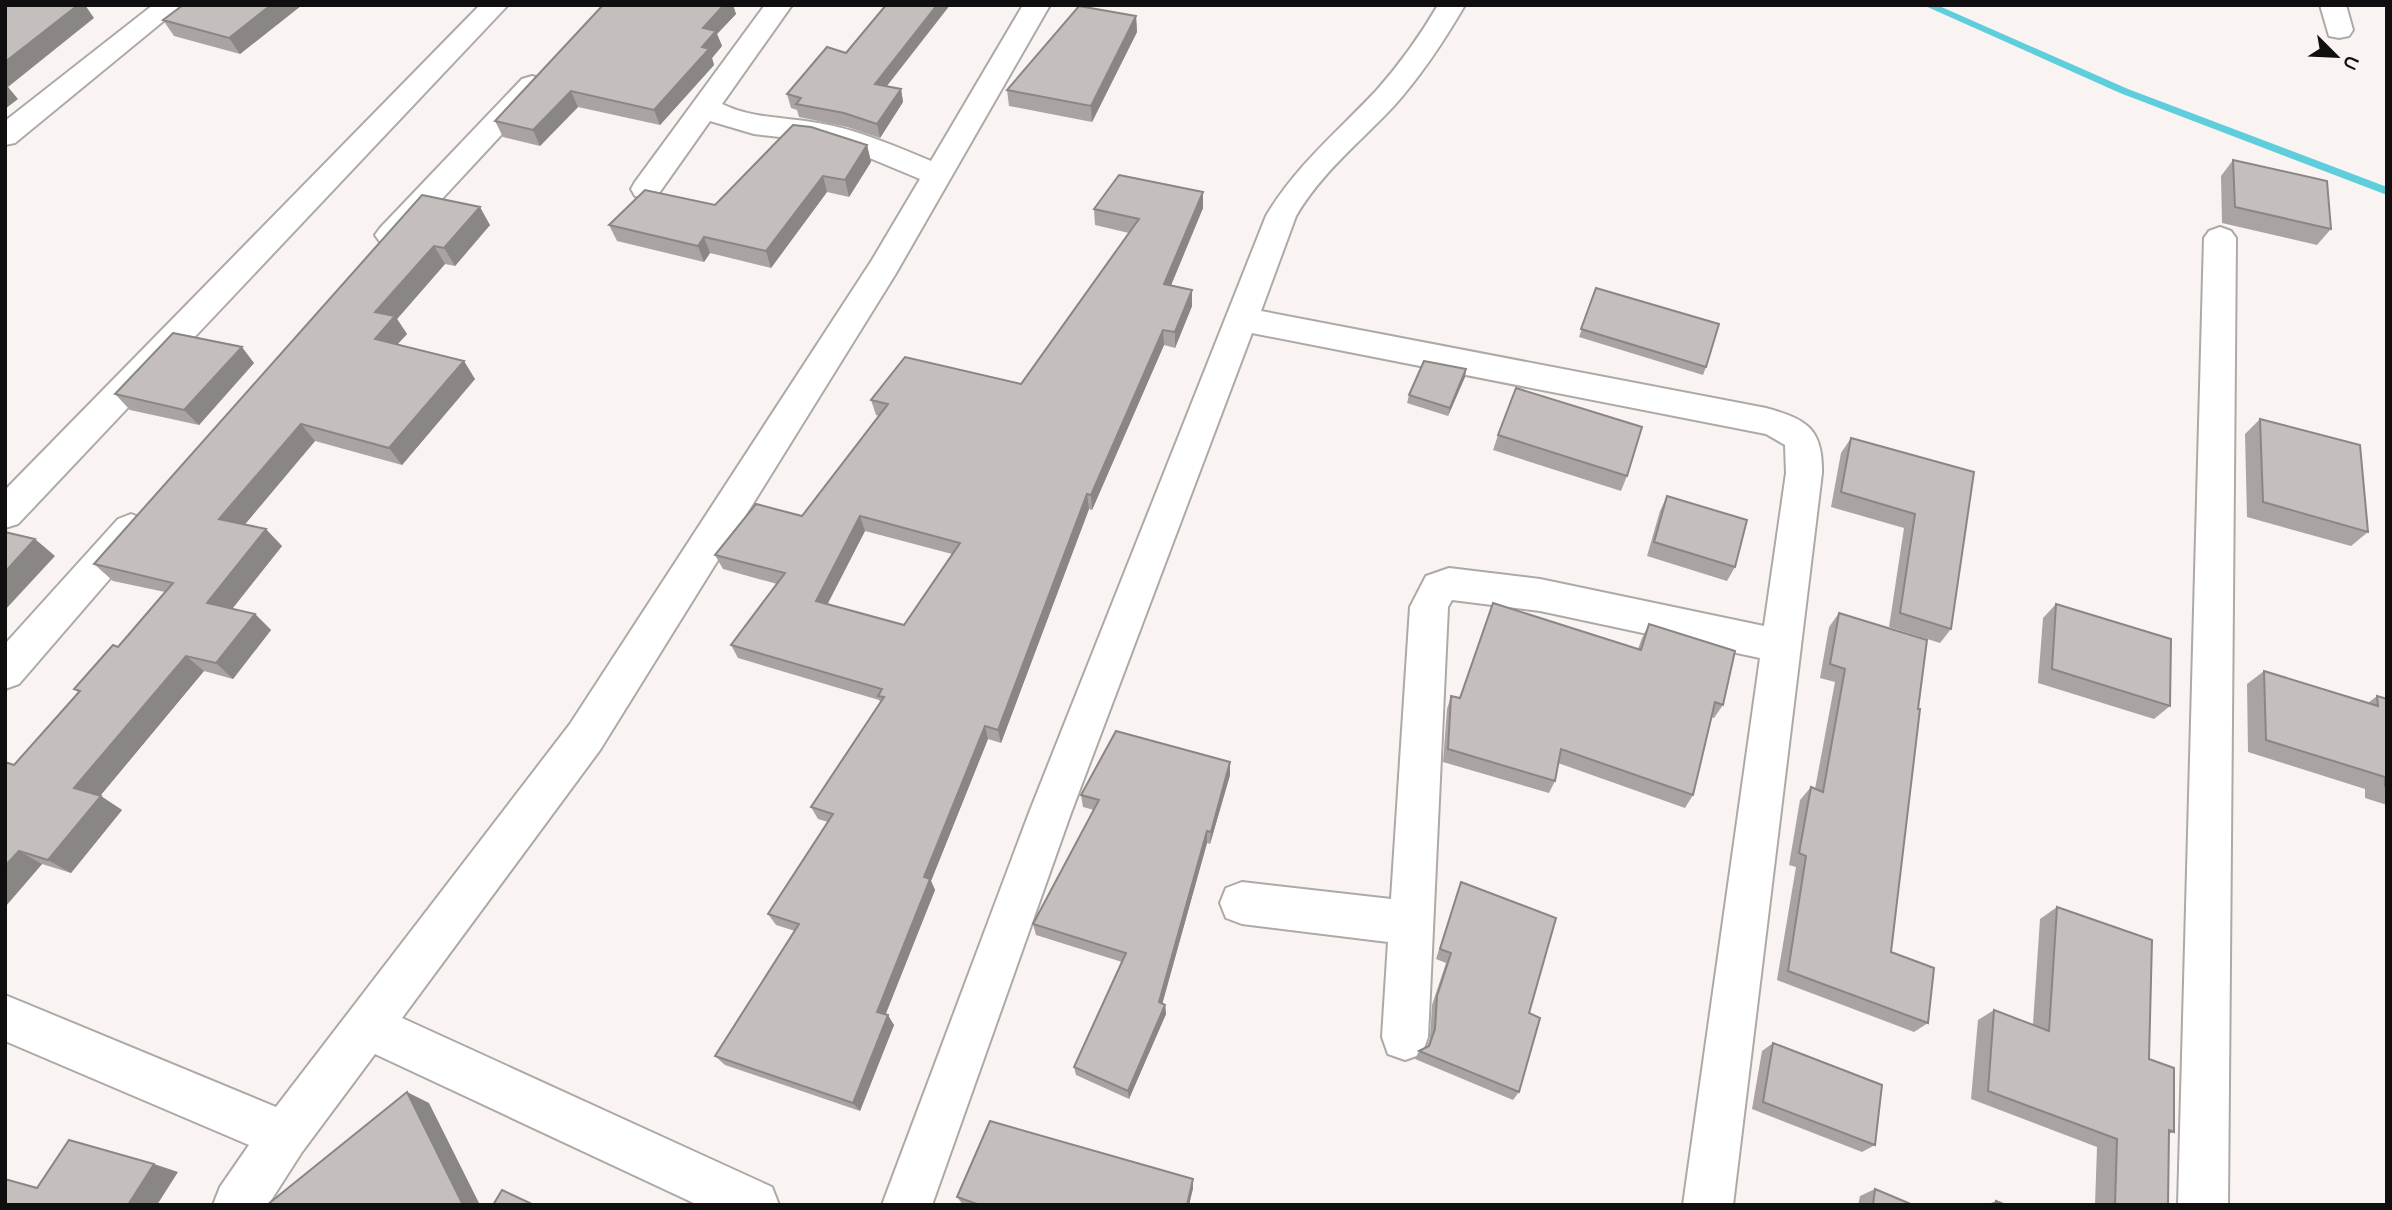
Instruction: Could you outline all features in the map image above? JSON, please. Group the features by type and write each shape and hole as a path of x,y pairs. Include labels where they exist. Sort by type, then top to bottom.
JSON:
{"street":[{"path":"5,136 170,5"},
{"path":"5,514 495,5"},
{"path":"646,189 779,5"},
{"path":"238,1205 285,1135 585,737 884,267 1037,5"},
{"path":"907,1205 1050,813 1288,202 1314,166 1377,107 1415,62 1452,5"},
{"path":"369,260 550,66"},
{"path":"704,106 722,116 754,125 819,132 883,152 938,175"},
{"path":"2203,1205 2220,238"},
{"path":"1242,319 1766,421 1793,430 1805,448 1804,473 1708,1205"},
{"path":"5,672 151,507"},
{"path":"1405,1037 1429,607 1439,587 1456,584 1540,595 1780,646"},
{"path":"1242,903 1411,923"},
{"path":"5,1018 285,1135"},
{"path":"369,1027 754,1205"}],"building":[{"path":"5,5 78,5 5,62"},
{"path":"183,5 271,5 229,38 163,20"},
{"path":"603,5 724,5 703,28 716,31 702,47 709,49 654,110 571,91 533,130 495,121"},
{"path":"886,5 937,5 875,84 901,89 877,124 844,113 796,104 801,98 787,94 827,47 846,53"},
{"path":"1079,6 1136,16 1091,106 1007,90"},
{"path":"793,125 811,127 867,145 845,180 823,176 766,251 704,237 698,246 609,225 645,190 715,205"},
{"path":"2233,160 2327,181 2331,229 2235,207"},
{"path":"1119,175 1203,192 1164,284 1192,290 1175,332 1163,330 1091,495 1087,494 998,730 985,726 924,877 930,879 877,1012 888,1015 853,1103 715,1056 799,924 768,914 833,814 811,807 884,697 878,696 882,689 731,645 785,573 715,555 756,504 802,516 888,404 871,400 905,357 1021,384 1139,219 1094,209","holes":["860,516 960,543 904,625 816,601"]},
{"path":"422,195 480,207 444,248 434,246 375,312 395,316 375,339 464,361 389,448 301,424 219,519 266,529 207,603 255,614 216,663 186,656 74,788 101,796 48,860 19,851 5,866 5,762 14,765 80,691 74,689 113,645 118,647 173,583 94,564"},
{"path":"1596,288 1719,324 1706,367 1581,329"},
{"path":"173,333 242,347 184,410 115,394"},
{"path":"1424,361 1466,369 1450,408 1409,395"},
{"path":"1516,388 1642,427 1627,476 1498,435"},
{"path":"2260,419 2360,445 2368,532 2263,502"},
{"path":"1851,438 1974,472 1951,629 1900,613 1915,514 1841,492"},
{"path":"1667,496 1747,520 1735,567 1654,542"},
{"path":"5,532 35,539 5,572"},
{"path":"1493,603 1641,650 1649,624 1735,651 1723,705 1715,702 1693,795 1561,749 1555,781 1448,749 1451,696 1460,698"},
{"path":"2056,604 2171,639 2170,706 2052,669"},
{"path":"1839,613 1927,640 1891,952 1934,968 1928,1023 1788,971 1806,856 1799,853 1811,787 1823,792 1845,669 1830,664"},
{"path":"2264,671 2378,706 2377,696 2387,699 2387,787 2385,777 2266,740"},
{"path":"1116,731 1230,762 1211,832 1207,831 1159,1002 1165,1005 1128,1091 1074,1067 1126,953 1033,924 1099,800 1081,795"},
{"path":"1461,882 1556,918 1529,1013 1540,1018 1519,1092 1419,1051 1429,1046 1435,1029 1437,996 1451,953 1440,949"},
{"path":"2057,907 2152,940 2149,1059 2174,1068 2174,1132 2169,1130 2168,1205 2115,1205 2117,1139 1988,1091 1994,1010 2049,1031"},
{"path":"1773,1043 1882,1085 1875,1145 1763,1102"},
{"path":"407,1092 463,1205 267,1205"},
{"path":"990,1121 1193,1179 1187,1205 980,1205 957,1197"},
{"path":"69,1140 154,1164 128,1205 5,1205 5,1179 37,1188"},
{"path":"1875,1189 1913,1205 1873,1205"},
{"path":"502,1190 534,1205 493,1205"}],"waterway":[{"path":"1928,5 2124,91 2387,191"}]}
